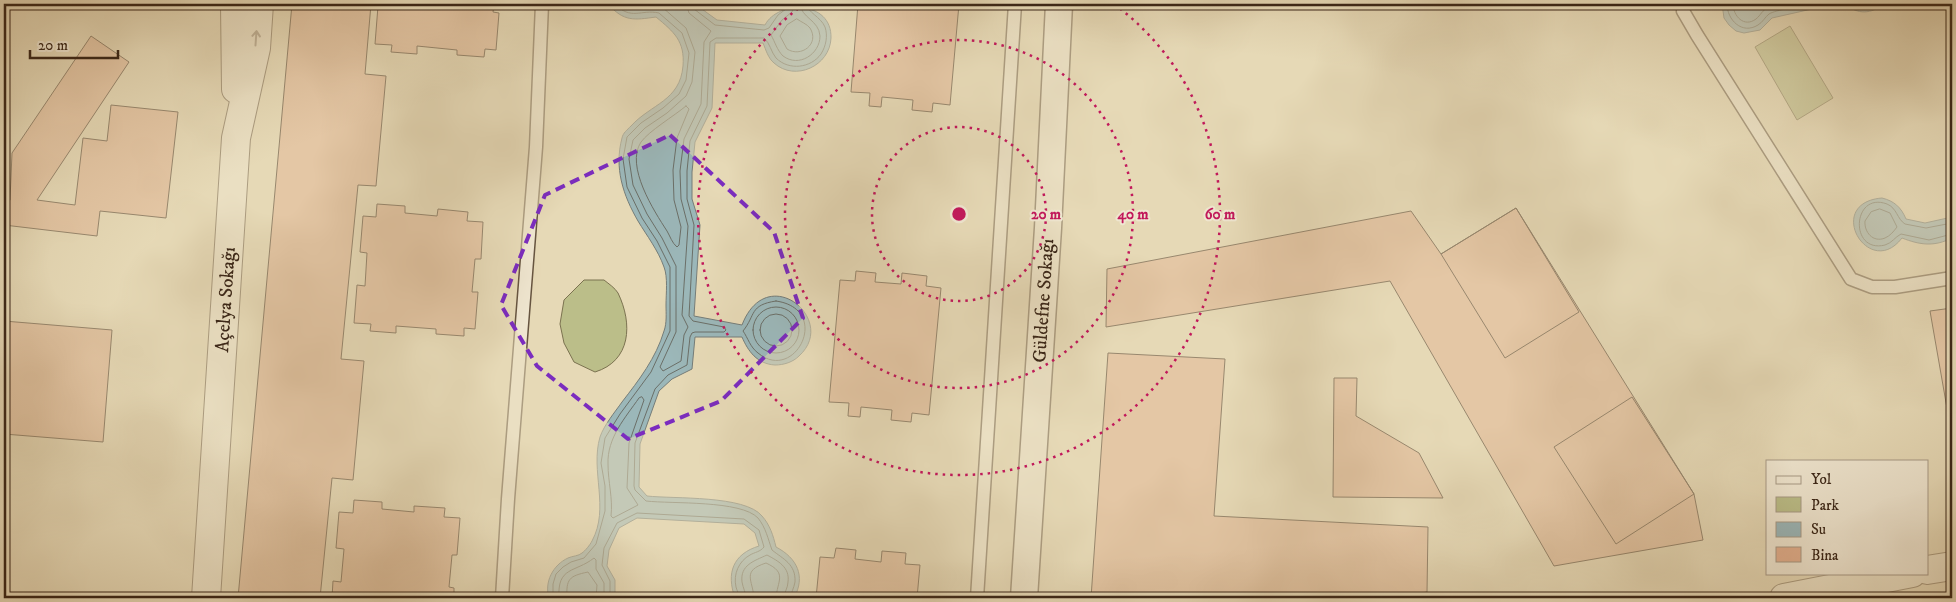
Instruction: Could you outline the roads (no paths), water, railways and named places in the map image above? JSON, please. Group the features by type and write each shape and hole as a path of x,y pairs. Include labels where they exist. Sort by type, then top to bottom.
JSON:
{"street":[{"path":"235,4 236,138"},
{"name":"Açelya Sokağı","path":"206,598 236,138 256,48 259,4"},
{"name":"Güldefne Sokağı","path":"1024,598 1047,238 1059,4"},
{"path":"1928,570 1952,566"},
{"path":"1784,598 1907,574"}],"lane":[{"path":"502,598 508,490 536,147 542,4"},
{"path":"977,598 1015,4"},
{"path":"1686,4 1683,11 1697,35 1851,279 1872,287 1895,288 1952,278"}],"water":[{"path":"608,4 695,4 717,20 765,25 781,11 803,8 823,16 829,26 831,38 825,56 810,68 801,71 782,69 774,63 763,43 715,43 712,108 695,142 692,172 692,199 700,225 694,316 742,325 753,306 767,297 782,297 795,303 805,313 810,327 809,342 794,360 785,364 775,365 763,362 754,356 742,337 695,337 692,369 672,379 659,391 640,444 639,487 647,496 725,501 741,504 753,509 762,516 771,530 776,547 794,562 797,568 799,582 794,598 735,598 731,580 734,566 743,554 759,546 755,533 744,524 637,518 619,528 609,550 607,566 615,580 615,598 549,598 549,580 554,570 563,561 581,554 592,541 597,528 600,503 597,463 600,437 610,419 652,360 661,341 666,321 665,271 659,255 628,201 621,181 619,160 624,133 671,95 676,87 681,78 683,66 682,50 677,38 656,17 635,19 624,17"},
{"path":"1722,4 1834,4 1772,18 1760,30 1744,33 1736,31 1729,25 1724,18"},
{"path":"1845,4 1884,4 1874,10 1864,12 1850,8"},
{"path":"1882,198 1897,205 1906,219 1925,223 1952,217 1952,238 1939,243 1927,244 1902,238 1889,249 1877,251 1866,246 1858,236 1854,224 1856,212 1865,203"}]}
